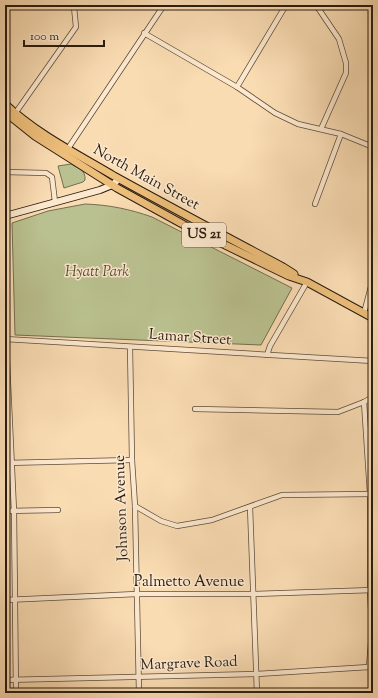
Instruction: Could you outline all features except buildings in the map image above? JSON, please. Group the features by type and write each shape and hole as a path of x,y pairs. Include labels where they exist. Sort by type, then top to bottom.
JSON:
{"main road":[{"name":"North Main Street","path":"5,104 13,116 35,136 119,178 283,267 299,279"},
{"name":"North Main Street","path":"5,112 13,116"},
{"name":"North Main Street","path":"66,152 112,185 186,226 288,276 307,282 373,318"},
{"path":"5,216 100,190 112,185 119,178"}],"street":[{"path":"13,116 76,28 74,8 72,5"},
{"path":"66,152 164,5"},
{"path":"237,87 286,5"},
{"path":"316,5 339,39 346,63 346,73 321,129"},
{"path":"144,34 237,87 275,113 298,124 341,134 373,147"},
{"path":"315,204 341,134"},
{"path":"5,172 46,174 52,178 55,202"},
{"path":"5,254 5,339 14,511 16,693"},
{"path":"364,313 373,279"},
{"path":"267,355 270,346 307,282"},
{"name":"Lamar Street","path":"5,339 373,361"},
{"name":"Johnson Avenue","path":"130,347 139,693"},
{"path":"195,409 338,412 373,397"},
{"path":"364,402 372,494 371,668"},
{"path":"5,463 132,460"},
{"path":"135,506 160,521 177,526 212,520 282,495 372,494"},
{"path":"250,507 257,693"},
{"path":"5,511 58,510"},
{"name":"Palmetto Avenue","path":"5,600 137,594 253,594 372,590"},
{"name":"Margrave Road","path":"5,680 257,674 371,668"}],"green space":[{"path":"71,164 83,172 85,180 64,188 58,166"},
{"name":"Hyatt Park","path":"85,204 119,208 152,217 292,288 261,345 15,335 12,223 48,211"}]}
